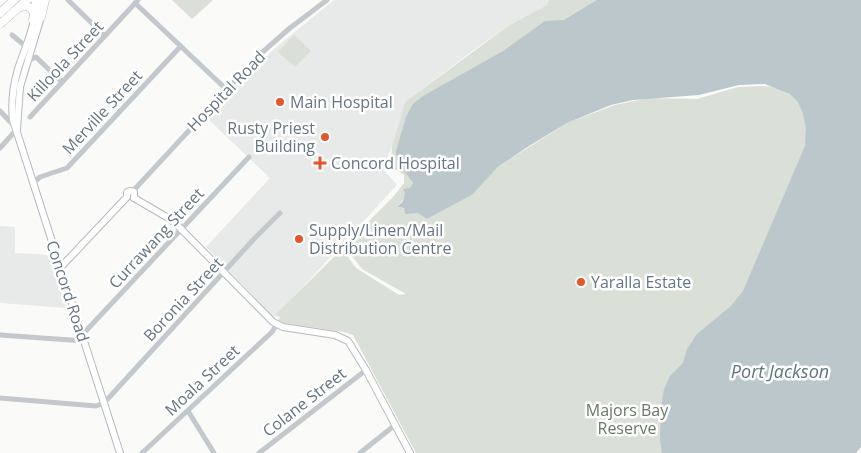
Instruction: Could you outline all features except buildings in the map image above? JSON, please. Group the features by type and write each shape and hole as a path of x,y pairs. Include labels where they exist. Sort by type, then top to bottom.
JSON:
{"highway":[{"path":"0,13 14,0"},
{"path":"0,24 27,0"},
{"path":"37,18 45,0"},
{"path":"18,8 30,7 37,18"}],"main road":[{"name":"Concord Road","path":"34,0 37,18"},
{"name":"Concord Road","path":"40,0 28,49 15,82 12,107 13,120 120,453"},
{"name":"Concord Road","path":"17,129 20,87 28,49"},
{"path":"131,195 170,219 225,272 267,317 277,324 289,328 343,337 350,343 410,453"},
{"name":"Hospital Road","path":"60,268 131,195"}],"street":[{"path":"68,0 105,36"},
{"name":"Hospital Road","path":"131,195 270,45 327,0"},
{"path":"137,2 227,90"},
{"name":"Killoola Street","path":"30,117 137,2"},
{"path":"12,35 28,49"},
{"name":"Merville Street","path":"33,183 40,177 67,168 181,46"},
{"path":"27,61 36,57 62,82"},
{"path":"0,111 6,112 12,107"},
{"path":"0,111 17,129 0,148"},
{"name":"Currawang Street","path":"83,338 181,229 249,158"},
{"name":"Boronia Street","path":"104,403 280,213"},
{"name":"Moala Street","path":"142,453 272,332 277,324"},
{"path":"0,335 83,338"},
{"name":"Colane Street","path":"259,453 366,370"},
{"path":"0,398 96,406 104,403"},
{"path":"188,411 214,453"},
{"path":"360,453 395,425"}],"shaded area":[{"name":"Concord Hospital","path":"334,0 549,0 547,5 508,26 405,102 383,169 397,185 274,318 206,247 270,178 206,117 275,48"},
{"path":"0,226 15,227 15,253 50,255 66,308 0,303"}],"green space":[{"path":"172,0 213,0 192,19"},
{"name":"Yaralla Estate","path":"549,0 605,0 404,170 413,183 410,191 397,207 418,212 427,219 472,195 498,167 567,123 615,105 649,98 697,99 738,87 784,87 803,96 819,137 670,453 416,453 353,335 277,322 280,317 275,315 342,249 356,268 399,295 406,294 362,269 344,246 394,196 404,183 404,175 395,169 391,159 392,146 405,102 508,26 547,5"},
{"path":"294,35 311,51 295,67 278,52"}],"water":[{"name":"Port Jackson","path":"597,0 861,0 861,447 856,453 662,453 660,440 661,407 664,389 670,376 683,363 687,349 697,334 731,306 743,291 805,146 806,128 803,114 798,102 790,94 765,84 739,85 699,95 633,100 611,105 567,123 529,146 498,167 472,195 427,219 418,213 405,214 404,208 397,207 403,201 405,193 403,189 410,188 413,183 397,161 396,151 406,117 413,104 423,96 503,51 545,21 564,20"}],"place":[{"name":"Main Hospital","path":"280,102"},
{"name":"Rusty Priest Building","path":"325,137"},
{"name":"Concord Hospital","path":"320,163"},
{"name":"Supply/Linen/Mail Distribution Centre","path":"299,239"},
{"name":"Yaralla Estate","path":"581,282"}],"park label":[{"name":"Majors Bay Reserve","path":"627,419"}]}
